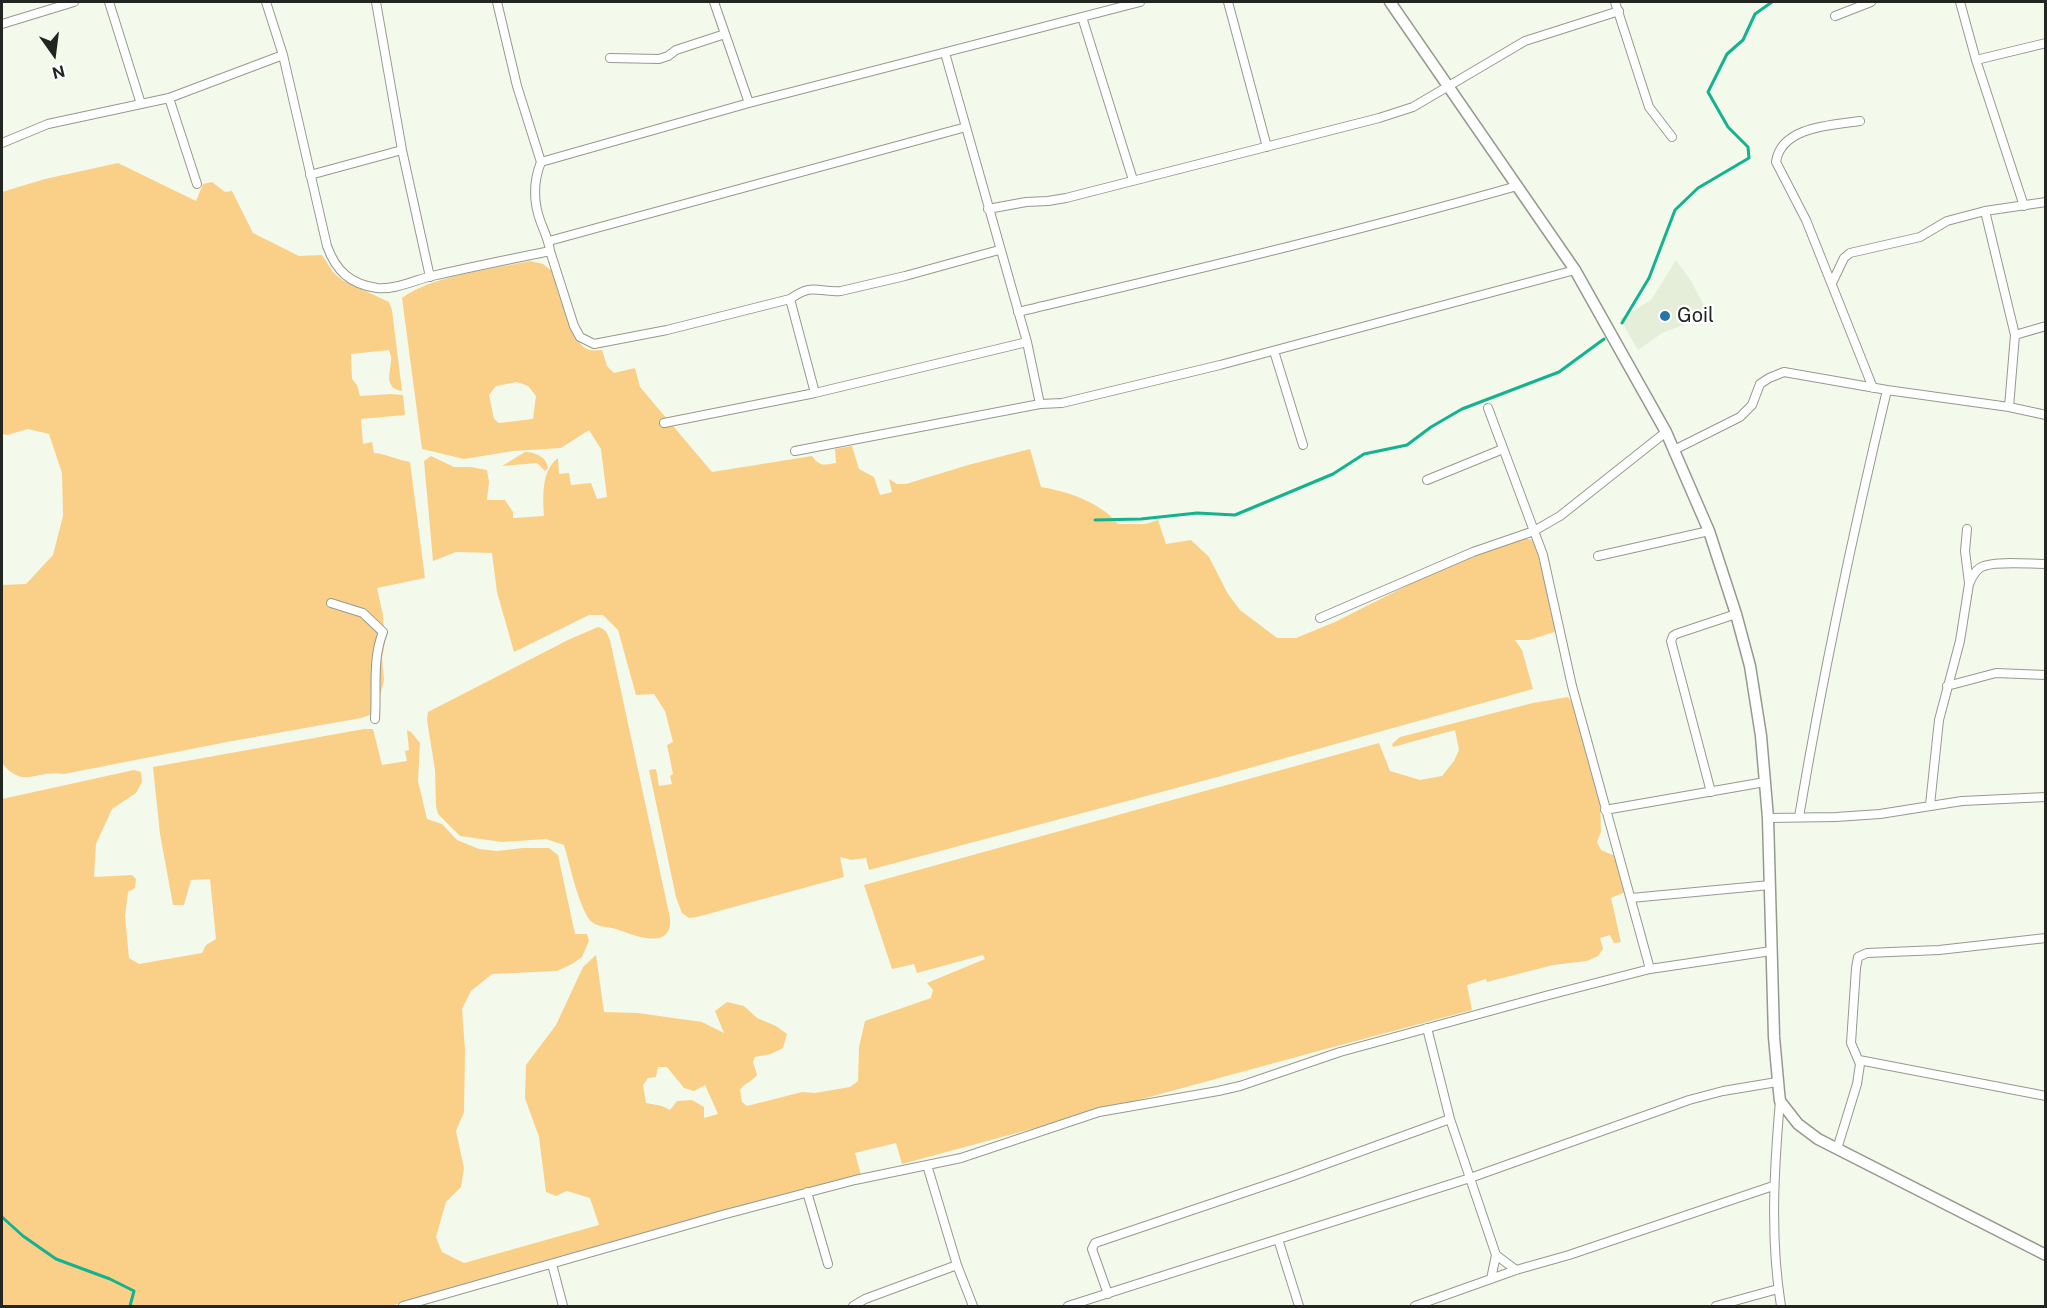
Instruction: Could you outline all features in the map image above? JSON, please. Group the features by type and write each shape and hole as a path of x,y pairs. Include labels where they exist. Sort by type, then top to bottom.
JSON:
{"street":[{"path":"2,24 74,2"},
{"path":"109,2 141,104"},
{"path":"266,2 283,55 327,246 337,269 363,284 379,288 393,287 430,276 550,251"},
{"path":"376,2 402,150 430,276"},
{"path":"497,2 517,86 541,162 535,177 534,194 540,221 549,241 550,251 574,326 580,337 594,344 667,330 790,299 801,292 818,288 841,291 999,250"},
{"path":"714,2 749,103"},
{"path":"541,162 749,103 1082,17 1108,5 1140,2"},
{"path":"1228,2 1267,147"},
{"path":"1390,2 1575,270 1666,432 1709,531 1736,614 1750,666 1761,736 1768,818 1771,951 1777,1082 1780,1101 1773,1186 1774,1239 1781,1306"},
{"path":"1615,2 1648,107 1672,137"},
{"path":"1835,16 1871,2"},
{"path":"1960,2 1976,60 2024,206"},
{"path":"988,209 1066,198 1388,116 1413,107 1525,41 1618,11"},
{"path":"1082,17 1133,180"},
{"path":"610,58 659,58 725,34"},
{"path":"1976,60 2046,43"},
{"path":"945,53 999,250 1027,342 1040,404"},
{"path":"2,143 48,124 169,98 283,55"},
{"path":"169,98 197,184"},
{"path":"1860,121 1819,127 1799,133 1788,140 1777,155 1776,162 1806,220 1873,388"},
{"path":"549,241 966,127"},
{"path":"310,175 402,150"},
{"path":"1018,312 1286,248 1517,186"},
{"path":"1832,282 1844,258 1850,254 1920,237 1947,221 1985,211 2046,202"},
{"path":"1985,211 2015,335 2009,407"},
{"path":"795,451 1040,404 1062,403 1274,351 1575,270"},
{"path":"790,299 815,393"},
{"path":"2015,335 2046,326"},
{"path":"664,423 815,393 1027,342"},
{"path":"1274,351 1303,445"},
{"path":"1674,450 1740,417 1752,405 1760,384 1784,372 1873,388 2009,407 2046,415"},
{"path":"1800,817 1857,513 1887,390"},
{"path":"1488,408 1543,555 1572,686 1650,969"},
{"path":"1320,618 1473,552 1534,531 1560,516 1666,432"},
{"path":"1427,480 1503,449"},
{"path":"1967,529 1965,540 1969,584"},
{"path":"1598,556 1709,531"},
{"path":"1930,805 1939,720 1962,630 1972,576 1983,566 1992,564 2046,564"},
{"path":"332,603 363,613 383,632 375,661 377,681 375,719"},
{"path":"1711,792 1671,641 1676,634 1736,614"},
{"path":"1947,686 1996,673 2046,675"},
{"path":"1605,810 1765,783"},
{"path":"1768,818 1880,814 1962,801 2046,797"},
{"path":"1631,898 1770,885"},
{"path":"1837,1149 1857,1084 1859,1060 1851,1043 1858,957 1867,953 1939,950 2046,938"},
{"path":"403,1306 807,1192 984,1151 1099,1112 1240,1086 1340,1052 1650,969 1771,951"},
{"path":"1427,1028 1450,1119 1496,1255 1491,1278"},
{"path":"1859,1060 2046,1096"},
{"path":"1068,1306 1087,1304 1108,1294 1470,1178 1689,1100 1723,1091 1777,1082"},
{"path":"1780,1101 1798,1124 1818,1139 2046,1255"},
{"path":"1108,1294 1092,1249 1095,1243 1290,1177 1450,1119"},
{"path":"927,1165 957,1265 973,1306"},
{"path":"1415,1306 1449,1296 1491,1278 1569,1255 1773,1186"},
{"path":"807,1192 828,1264"},
{"path":"1278,1239 1299,1306"},
{"path":"1496,1255 1516,1270"},
{"path":"552,1264 563,1306"},
{"path":"853,1306 865,1299 957,1265"},
{"path":"1716,1306 1778,1289"}],"shaded area":[{"path":"118,163 196,201 203,184 212,182 225,192 232,191 253,233 299,256 322,255 333,272 342,280 389,302 392,310 402,391 390,384 389,350 351,354 352,379 357,385 360,396 403,395 405,415 361,419 363,444 372,442 374,453 410,462 425,578 377,588 383,615 384,680 380,696 373,699 373,714 64,774 23,777 10,771 2,763 2,585 26,584 53,555 63,516 62,473 49,434 28,429 7,435 2,434 2,192 45,179"},
{"path":"1676,260 1691,281 1709,315 1662,333 1638,350 1620,319 1651,300"},
{"path":"530,261 543,264 552,271 579,342 589,350 602,350 607,366 614,373 635,368 640,387 712,472 812,456 822,464 836,463 835,449 852,446 859,469 874,477 880,495 892,492 889,479 897,484 906,484 1030,449 1041,487 1083,499 1111,516 1118,524 1146,524 1158,520 1166,544 1191,540 1209,557 1228,594 1240,610 1277,638 1296,638 1335,622 1422,578 1496,545 1521,538 1534,540 1558,631 1529,640 1515,640 1522,650 1533,689 1210,779 869,870 866,858 851,860 840,857 844,877 689,918 682,913 676,897 649,770 656,769 659,786 672,784 670,776 673,774 667,745 673,742 665,711 654,694 636,695 618,630 603,615 589,615 514,652 497,592 492,553 456,552 433,561 424,461 431,456 454,467 487,470 489,482 487,500 505,500 513,512 513,518 544,516 546,477 552,463 558,458 559,474 569,473 571,485 591,483 597,499 607,497 601,449 589,430 561,448 513,451 464,459 422,449 402,298 414,290 445,279","holes":["517,382 528,386 536,396 533,419 499,423 494,419 489,395 496,386"]},
{"path":"525,452 540,456 548,468 545,471 537,463 502,466"},
{"path":"598,627 605,630 610,640 670,918 669,928 665,935 659,938 641,937 593,923 579,899 564,845 546,839 502,842 460,836 438,814 436,806 435,770 427,720 428,712"},
{"path":"1568,697 1577,709 1600,797 1601,832 1597,842 1601,850 1615,856 1625,892 1611,898 1621,942 1614,943 1610,935 1600,938 1603,949 1598,956 1587,961 1553,965 1467,985 1472,1010 902,1164 896,1143 855,1153 861,1175 611,1242 390,1306 2,1306 2,799 134,770 141,772 142,782 136,793 112,809 96,844 94,877 132,875 136,879 135,888 128,892 125,916 129,958 139,964 202,953 206,945 216,939 210,879 191,880 184,905 173,905 160,834 153,767 364,729 373,729 382,765 407,761 405,751 409,750 407,730 420,743 418,781 427,819 442,824 457,840 479,849 497,851 549,848 558,855 575,934 587,934 589,941 582,957 557,971 492,974 471,991 462,1009 465,1050 464,1112 456,1131 464,1168 461,1187 446,1202 436,1237 442,1252 464,1263 599,1225 590,1198 567,1191 556,1196 546,1192 539,1137 525,1098 526,1065 556,1025 583,967 596,955 604,1012 638,1013 702,1022 724,1033 715,1011 727,1002 744,1006 757,1018 776,1026 787,1034 783,1048 771,1054 755,1057 753,1062 757,1075 740,1090 742,1102 747,1106 802,1092 815,1093 850,1087 858,1081 859,1047 865,1021 931,998 933,990 927,983 985,959 983,955 917,973 914,964 892,969 864,885 1379,743 1390,771 1420,780 1442,776 1454,761 1459,750 1455,730 1393,747 1392,744 1400,737 1533,703","holes":["658,1067 667,1067 684,1088 694,1091 705,1085 718,1114 704,1118 704,1107 692,1100 677,1101 670,1110 646,1103 643,1085 648,1078 656,1077"]}],"waterway":[{"path":"1622,323 1649,278 1675,210 1698,188 1749,158 1748,147 1728,127 1708,92 1727,54 1743,40 1755,14 1772,2"},
{"path":"1095,520 1141,519 1197,513 1235,515 1333,474 1364,454 1407,445 1431,427 1462,409 1559,372 1604,339"},
{"path":"2,1217 23,1236 56,1259 110,1279 134,1291 130,1306"}],"place":[{"name":"Goil","path":"1665,316"}]}
